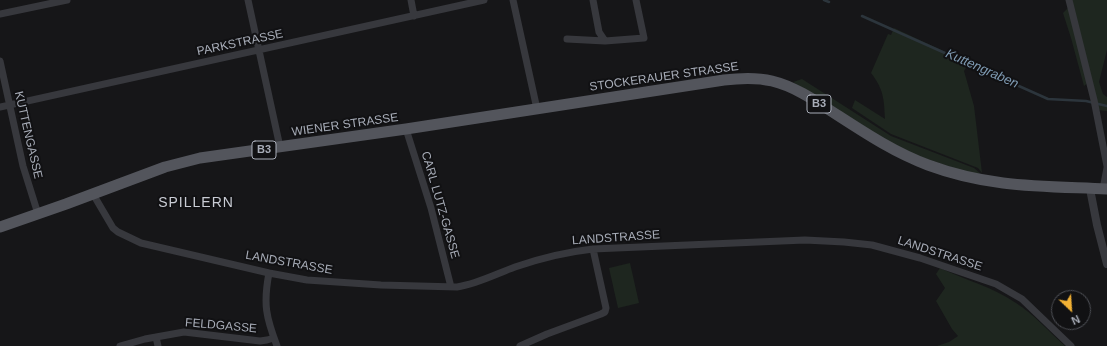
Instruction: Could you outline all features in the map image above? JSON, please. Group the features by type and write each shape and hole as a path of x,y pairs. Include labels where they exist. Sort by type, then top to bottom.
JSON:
{"main road":[{"name":"STOCKERAUER STRASSE","path":"537,109 724,80 750,78 763,79 781,84 804,94 898,152 943,170 989,182 1011,185 1105,189"},
{"name":"WIENER STRASSE","path":"0,227 184,161 537,109"}],"street":[{"path":"0,14 66,0"},
{"path":"248,0 280,148"},
{"path":"410,0 414,16"},
{"name":"PARKSTRASSE","path":"0,107 484,0"},
{"path":"513,0 537,109"},
{"path":"593,0 599,32 605,41"},
{"path":"567,39 605,41 644,38 636,0"},
{"path":"1070,0 1095,103 1107,167 1105,189"},
{"name":"KUTTENGASSE","path":"0,61 23,166 38,214"},
{"name":"CARL LUTZ-GASSE","path":"406,129 431,208 451,288"},
{"path":"1090,189 1107,264"},
{"name":"LANDSTRASSE","path":"93,194 113,228 134,240 269,273 307,280 340,283 451,288 471,284 544,258 574,251 805,240 851,242 879,247 920,258 992,283 1011,292 1032,308 1072,346"},
{"path":"520,346 605,312 606,308 593,249"},
{"path":"269,273 265,302 277,346"},
{"name":"FELDGASSE","path":"120,346 184,332 260,341 274,338"},
{"path":"156,337 158,346"}],"shaded area":[{"path":"1071,0 1107,0 1107,50 1099,82 1103,94 1107,97 1107,111 1098,110 1091,80 1084,86 1063,13 1072,4"},
{"path":"894,28 967,62 967,66 964,71 974,106 982,173 978,168 891,134 852,108 855,100 885,119 881,90 871,73 888,34 891,35"},
{"path":"802,79 891,136 974,168 981,174 957,169 918,156 889,142 793,82"},
{"path":"630,263 639,303 618,308 609,268"},
{"path":"940,268 1007,297 1041,323 1065,346 937,346 949,342 958,336 952,329 936,301 945,288 936,274"}],"waterway":[{"name":"Kuttengraben","path":"824,0 829,2"},
{"name":"Kuttengraben","path":"862,16 1048,99 1086,101 1107,106"}],"district":[{"name":"SPILLERN","path":"196,203"}]}
